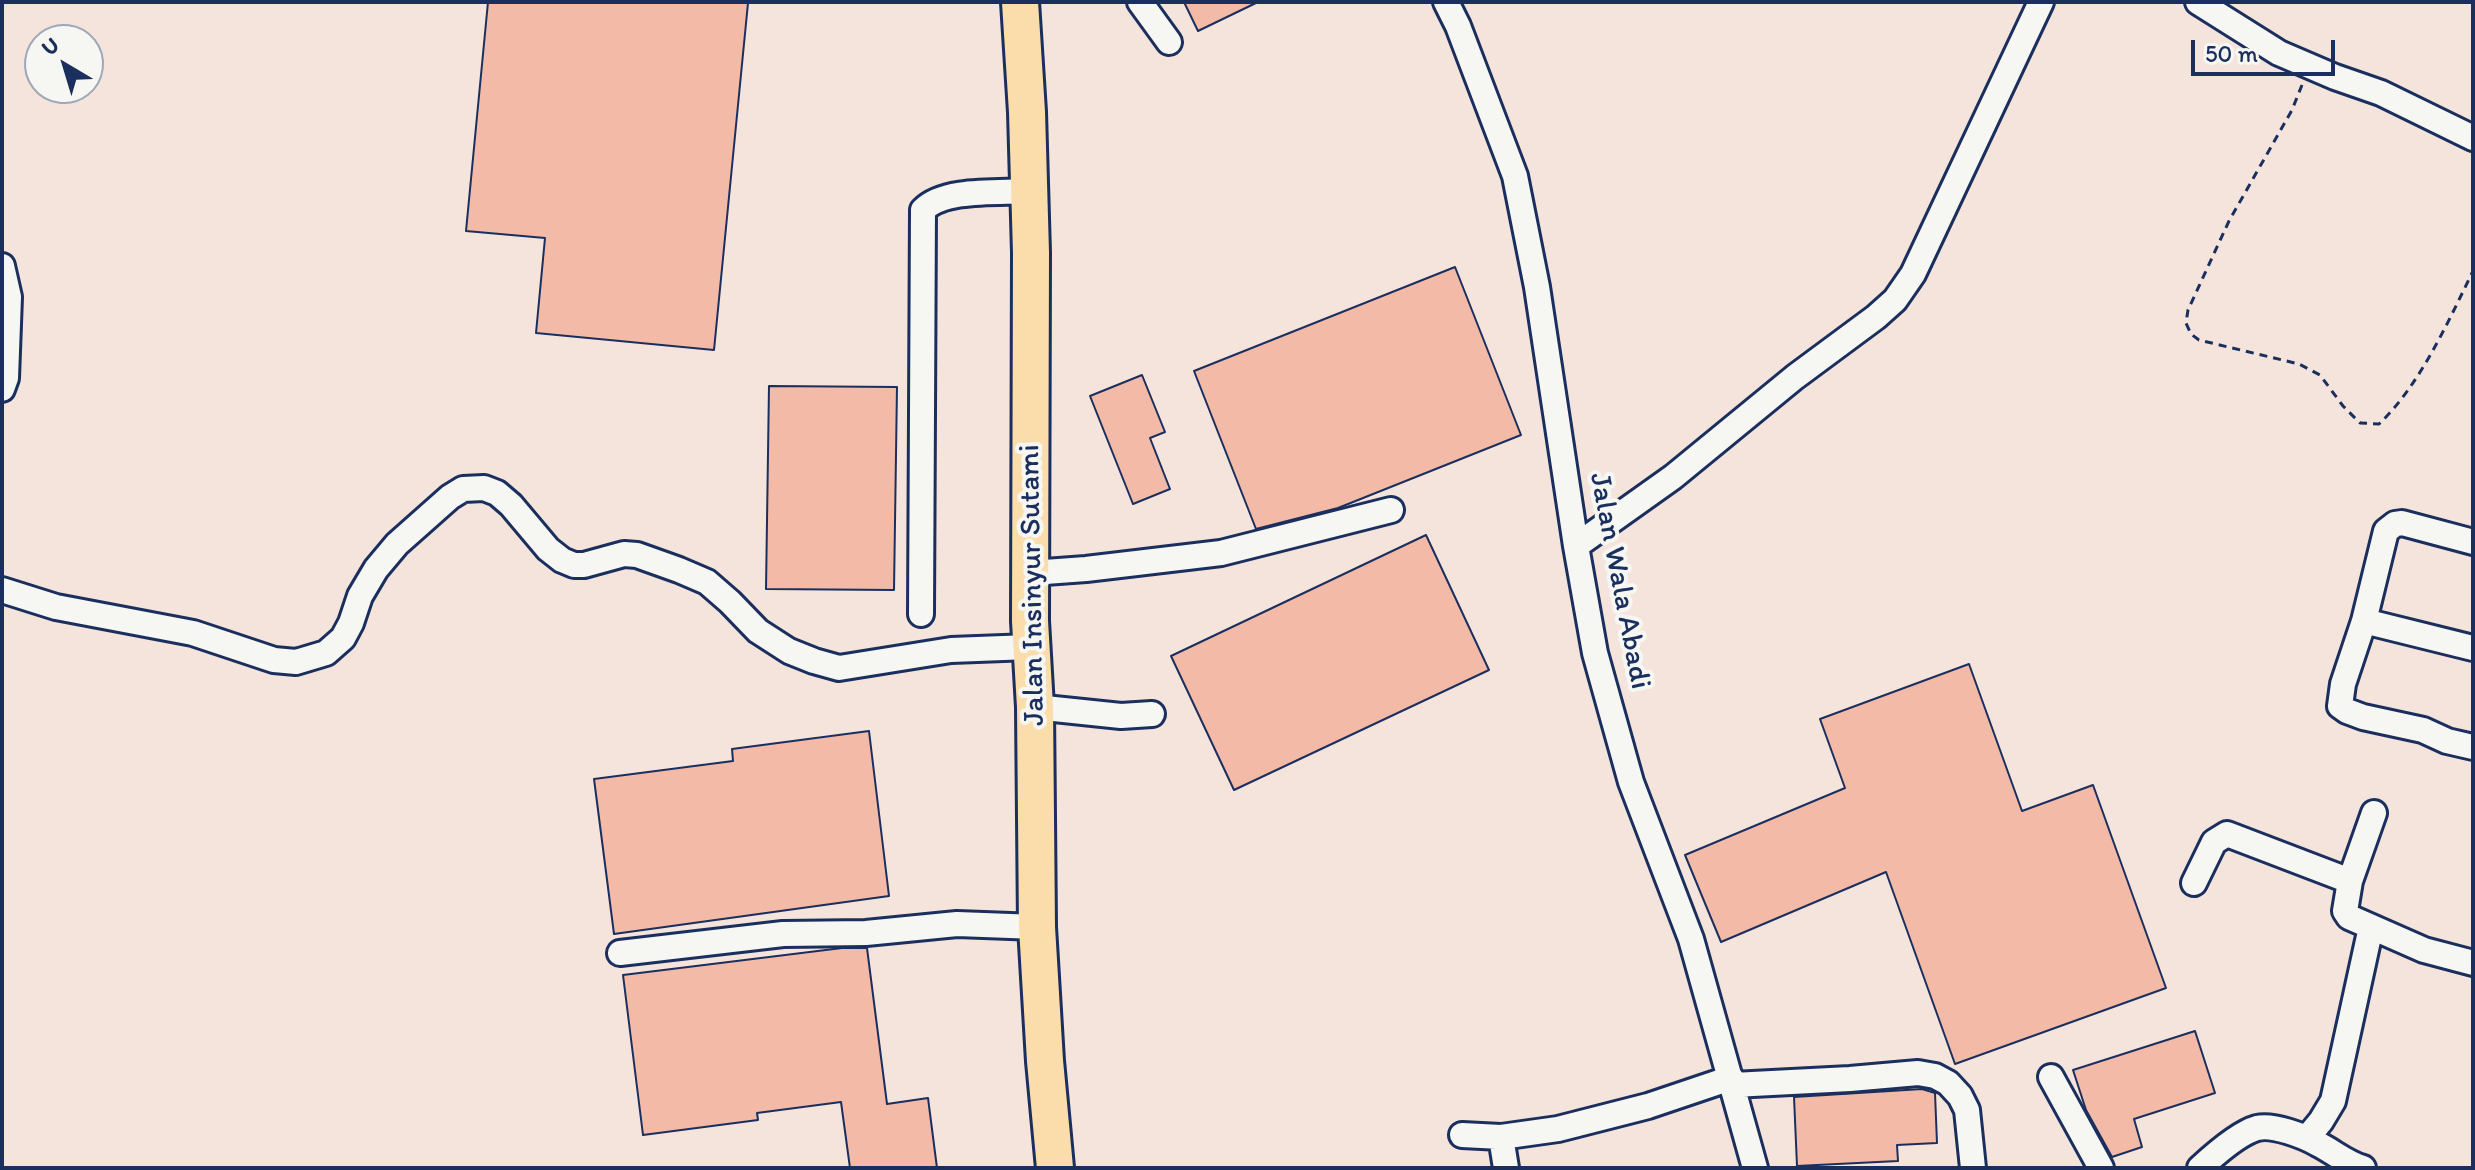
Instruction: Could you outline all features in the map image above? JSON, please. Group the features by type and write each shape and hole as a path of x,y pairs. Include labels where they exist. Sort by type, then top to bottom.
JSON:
{"highway":[{"name":"Jalan Insinyur Sutami","path":"1020,2 1029,191 1030,647 1035,707 1037,927 1055,1168"}],"street":[{"path":"1140,2 1169,42"},
{"name":"Jalan Wala Abadi","path":"1446,2 1515,176 1537,287 1595,653 1631,782 1691,939 1755,1168"},
{"path":"1576,546 1673,477 1895,300 1913,274 2041,2"},
{"path":"2198,2 2279,53 2381,93 2473,138"},
{"path":"921,614 923,210 931,202 947,195 1029,191"},
{"path":"2,266 9,297 3,381"},
{"path":"2,590 56,607 193,633 274,660 296,662 326,653 343,638 360,596 376,569 397,544 450,497 463,489 484,488 497,493 511,505 548,549 562,560 584,565 624,554 637,555 679,570 707,582 758,631 789,651 814,661 839,668 951,650 1030,647"},
{"path":"1031,573 1221,553 1391,510"},
{"path":"2473,542 2402,523 2390,526 2382,540 2364,621 2343,684 2340,706 2363,717 2423,730 2447,741 2473,747"},
{"path":"2364,621 2473,648"},
{"path":"1035,707 1121,716 1152,714"},
{"path":"2374,813 2350,881 2345,911 2354,921 2424,950 2473,963"},
{"path":"2194,883 2214,842 2227,834 2350,881"},
{"path":"620,953 783,934 866,933 957,924 1037,927"},
{"path":"2307,1138 2333,1101 2371,927"},
{"path":"1462,1135 1501,1137 1558,1129 1732,1082 1850,1079 1918,1073 1935,1076 1954,1090 1967,1110 1973,1168"},
{"path":"2051,1077 2101,1168"},
{"path":"2200,1168 2221,1148 2258,1128 2285,1131 2307,1138 2352,1165 2363,1168"},
{"path":"1501,1137 1506,1168"}],"path":[{"path":"2309,66 2292,110 2206,268 2188,310 2186,323 2191,334 2199,340 2299,364 2320,375 2360,423 2379,424 2394,410 2417,376 2473,271"}],"building":[{"path":"488,2 748,3 714,350 536,333 545,238 466,231"},
{"path":"1184,2 1258,2 1198,31"},
{"path":"1455,267 1521,435 1338,508 1256,529 1194,371"},
{"path":"1142,375 1165,432 1150,438 1170,489 1133,504 1090,396"},
{"path":"769,386 897,387 894,590 766,589"},
{"path":"1426,535 1489,670 1234,790 1171,656"},
{"path":"1969,664 2022,811 2093,785 2166,988 1955,1064 1886,872 1721,942 1685,855 1845,788 1820,719"},
{"path":"869,731 889,896 614,934 594,779 733,761 732,749"},
{"path":"842,948 867,948 887,1104 928,1098 937,1168 850,1168 841,1102 757,1113 758,1120 643,1135 623,975"},
{"path":"2195,1031 2215,1093 2134,1119 2142,1147 2112,1157 2086,1110 2073,1070"},
{"path":"1922,1089 1935,1093 1937,1143 1897,1145 1898,1161 1797,1166 1794,1097"}]}
